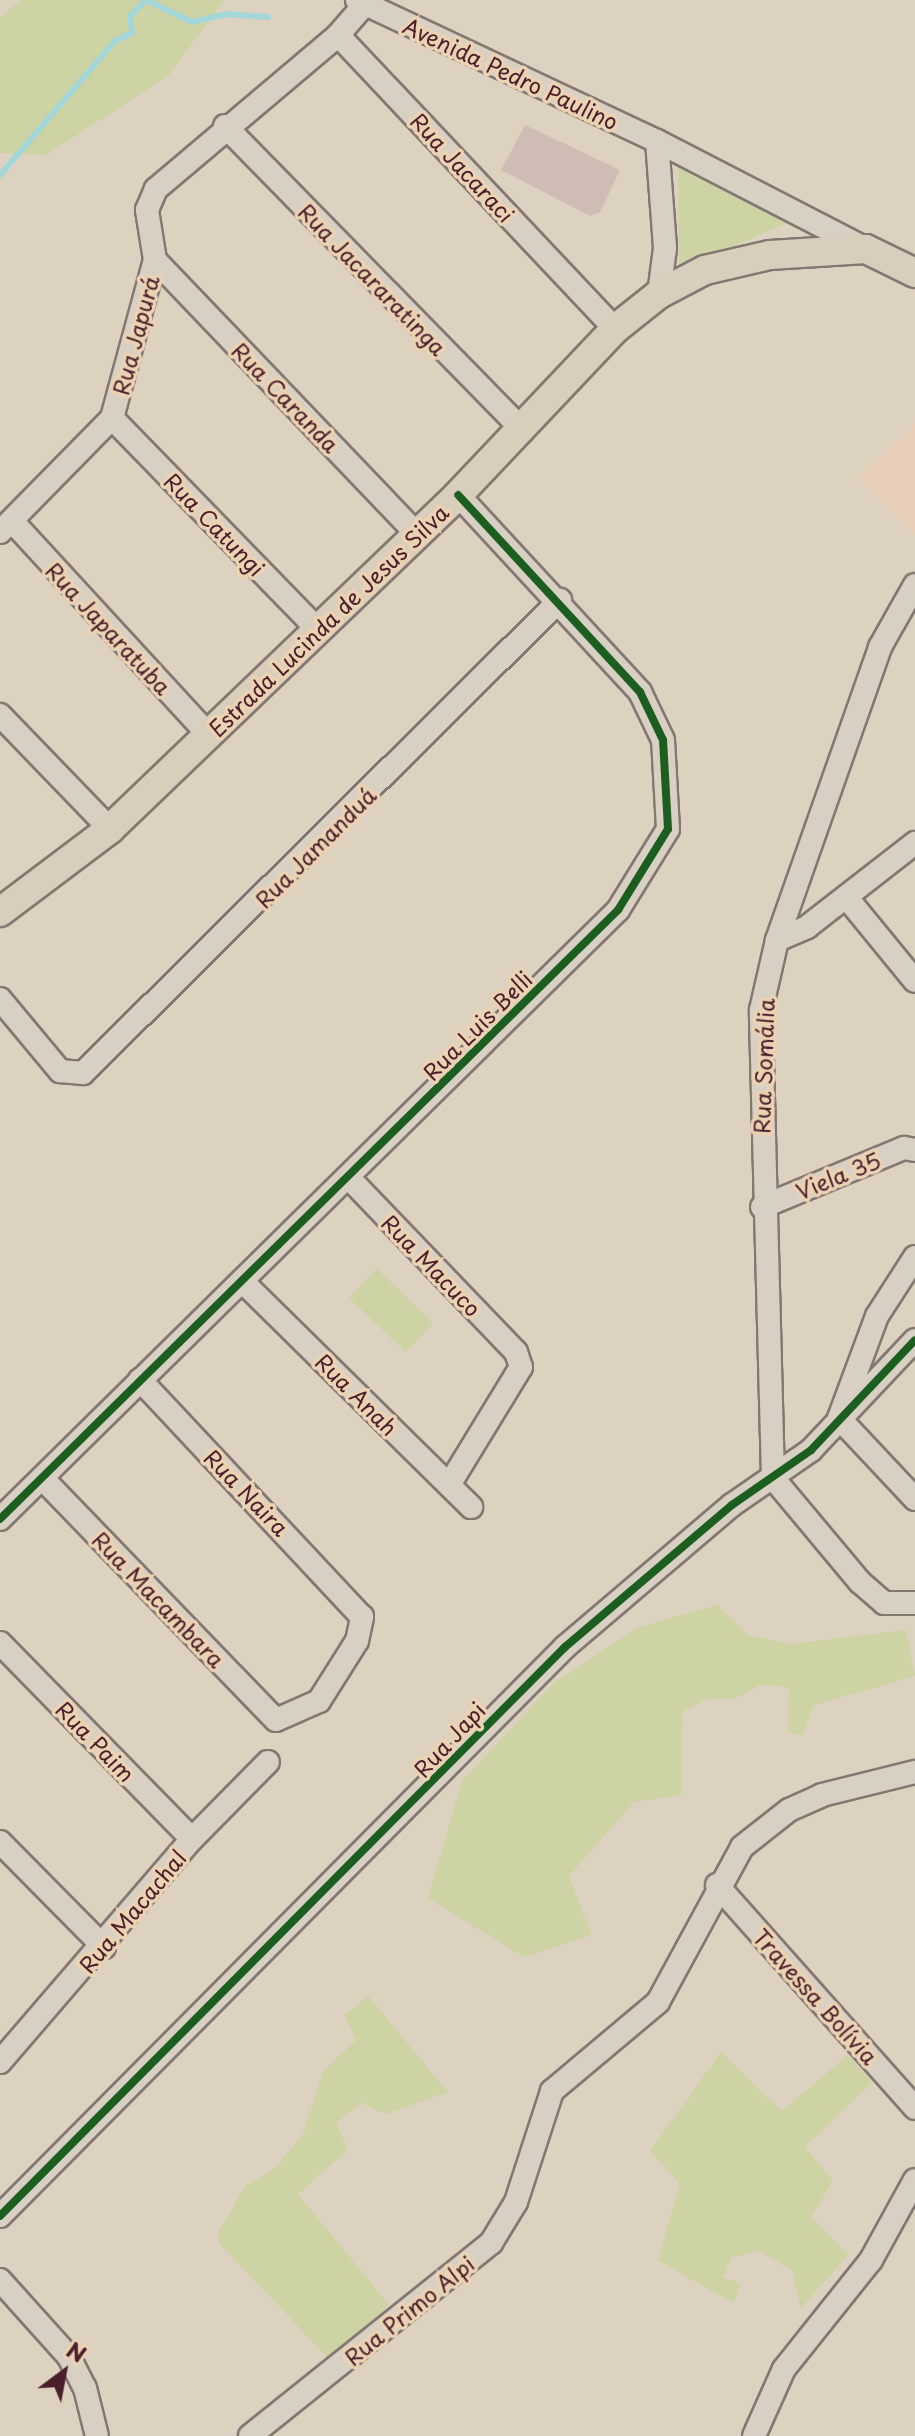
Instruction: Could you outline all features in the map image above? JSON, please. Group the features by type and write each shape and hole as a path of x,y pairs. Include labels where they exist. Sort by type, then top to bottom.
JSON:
{"main road":[{"name":"Estrada Lucinda de Jesus Silva","path":"0,912 110,829 458,495 523,430 615,329 659,294 705,270 770,255 866,249"},
{"name":"Avenida Pedro Paulino","path":"866,249 915,273"}],"street":[{"path":"338,35 361,2"},
{"name":"Avenida Pedro Paulino","path":"361,2 657,141 866,249"},
{"name":"Rua Japurá","path":"6,526 112,418 155,260 147,210 156,189 225,126 338,35"},
{"name":"Rua Jacaraci","path":"338,35 615,329"},
{"name":"Rua Jacararatinga","path":"225,126 523,430"},
{"path":"657,141 665,248 659,294"},
{"name":"Rua Caranda","path":"155,260 417,534"},
{"name":"Rua Catungi","path":"112,418 319,631"},
{"name":"Rua Luis Belli","path":"0,1519 618,910 668,829 663,740 640,692 560,600 458,495"},
{"name":"Rua Japaratuba","path":"6,526 208,734"},
{"name":"Rua Somália","path":"773,1478 775,1404 762,1207 761,1010 777,940 880,647 915,585"},
{"name":"Rua Jamanduá","path":"0,999 60,1071 83,1073 560,600"},
{"path":"0,715 110,829"},
{"path":"777,940 847,898 915,843"},
{"path":"847,898 915,981"},
{"name":"Viela 35","path":"762,1207 904,1148 915,1150"},
{"name":"Rua Macuco","path":"349,1178 516,1352 520,1377 449,1485"},
{"path":"915,1257 877,1316 839,1418 915,1499"},
{"name":"Rua Anah","path":"242,1281 471,1507"},
{"name":"Rua Japi","path":"0,2216 565,1647 732,1505 821,1441 839,1418 910,1355"},
{"name":"Rua Naira","path":"140,1380 354,1604 362,1629 319,1701 276,1720"},
{"path":"773,1478 860,1582 884,1603 915,1603"},
{"name":"Rua Macambara","path":"43,1479 276,1720"},
{"name":"Rua Paim","path":"0,1643 192,1839"},
{"name":"Rua Macachal","path":"0,2062 104,1947 192,1839 268,1762"},
{"name":"Rua Primo Alpi","path":"250,2436 491,2243 516,2202 552,2091 658,2002 717,1885 742,1847 789,1810 851,1783 915,1772"},
{"path":"0,1842 104,1947"},
{"name":"Travessa Bolívia","path":"717,1885 915,2108"},
{"path":"754,2436 784,2369 871,2260 915,2180"},
{"path":"0,2280 69,2357 85,2388 97,2436"}],"shaded area":[{"path":"915,423 915,535 858,477"}],"green space":[{"path":"21,0 224,0 168,76 46,155 0,153 0,17"},
{"path":"678,166 791,221 679,270"},
{"path":"377,1269 433,1323 405,1352 349,1298"},
{"path":"717,1605 749,1636 790,1644 906,1630 915,1676 814,1705 802,1735 788,1733 789,1687 760,1685 735,1699 707,1699 682,1712 681,1795 634,1802 569,1876 592,1935 524,1957 428,1898 462,1781 556,1681 639,1627"},
{"path":"368,1996 448,2092 386,2114 361,2103 336,2123 348,2150 298,2194 389,2305 330,2360 219,2243 219,2231 245,2186 274,2169 303,2134 323,2072 356,2040 344,2015"},
{"path":"721,2052 782,2111 848,2055 872,2082 805,2147 833,2181 811,2217 848,2255 801,2308 792,2270 759,2251 732,2257 723,2277 741,2284 733,2303 658,2260 680,2184 650,2151"}],"building":[{"path":"525,125 620,170 600,212 590,216 501,170"}],"waterway":[{"path":"0,175 115,41 132,33 130,16 146,0 192,22 226,14 268,17"}],"cycle path":[{"path":"0,1519 618,910 668,829 663,740 640,692 458,495"},
{"path":"0,2216 565,1647 732,1505 811,1450 915,1340"}]}
